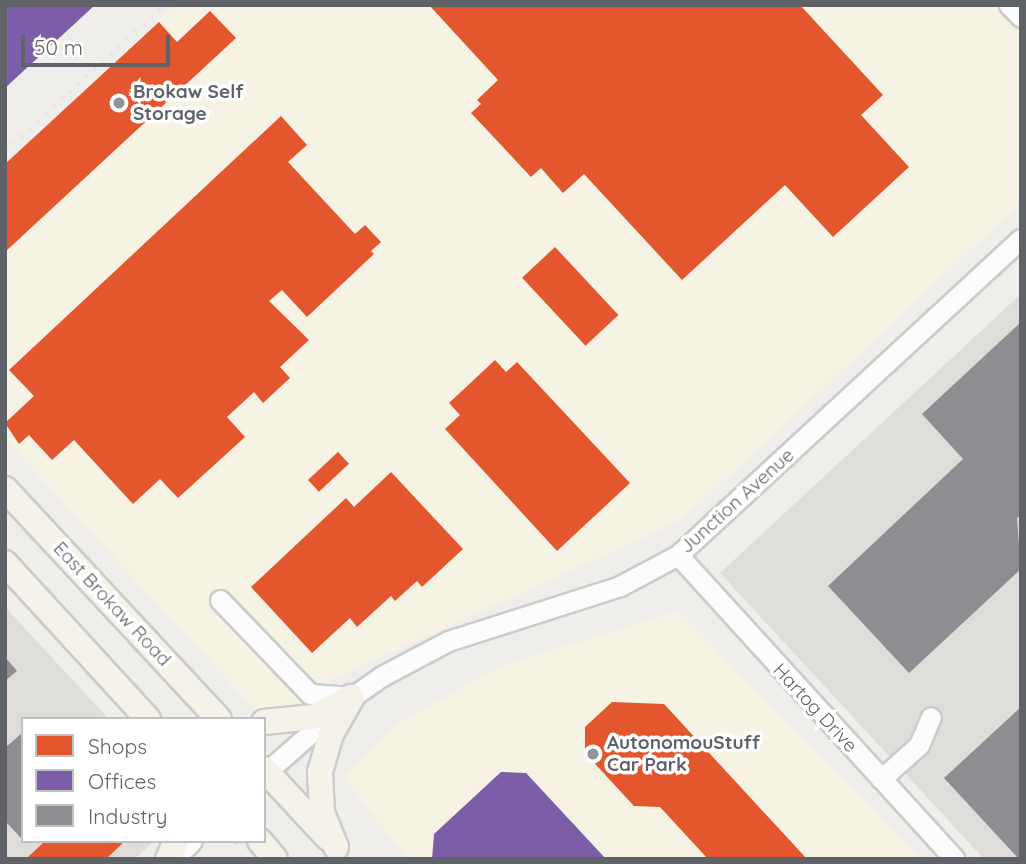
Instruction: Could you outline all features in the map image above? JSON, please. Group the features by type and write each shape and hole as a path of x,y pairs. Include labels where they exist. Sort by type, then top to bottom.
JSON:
{"main road":[{"name":"East Brokaw Road","path":"5,489 213,713"},
{"path":"5,563 146,717"},
{"path":"266,722 313,717 352,696"},
{"path":"341,853 322,813 320,772 330,736 352,696"},
{"path":"213,713 231,717"},
{"path":"266,772 341,853"},
{"path":"168,859 175,843"},
{"path":"246,843 275,859"}],"street":[{"path":"1009,5 1021,17"},
{"name":"Junction Avenue","path":"266,770 352,696 449,642 620,586 678,555 1021,239"},
{"name":"Hartog Drive","path":"678,555 955,859"},
{"path":"220,600 310,694 352,696"},
{"path":"881,779 919,745 931,718"},
{"path":"174,859 190,843"}],"shaded area":[{"path":"175,5 1021,5 1021,203 682,520 322,684 271,727 266,717 262,717 5,439 5,164"},
{"path":"1021,294 1021,859 984,859 720,573"},
{"path":"5,607 107,717 21,717 21,843 152,843 135,859 5,859"},
{"name":"AutonomouStuff Car Park","path":"679,611 921,859 407,859 344,777 400,722 501,666"}],"building: Shops":[{"path":"429,5 800,5 883,95 861,115 909,167 833,237 785,185 682,280 584,174 563,193 541,168 531,177 471,113 481,104 477,100 498,80"},
{"name":"Brokaw Self Storage","path":"210,11 236,38 5,252 5,164 159,22 177,42"},
{"path":"281,116 307,145 288,162 355,234 365,225 381,242 371,251 374,254 307,317 282,290 269,301 309,340 280,367 290,378 263,403 254,392 227,417 245,437 178,498 160,479 133,504 74,440 52,460 29,435 19,444 5,423 34,396 9,370"},
{"path":"555,247 618,315 586,346 522,278"},
{"path":"495,360 506,372 517,362 630,483 557,551 445,429 460,415 449,403"},
{"path":"338,452 349,464 319,492 308,480"},
{"path":"391,472 463,549 422,587 417,581 395,601 391,596 357,627 350,618 312,653 251,587 346,498 354,507"},
{"path":"612,702 664,704 807,859 708,859 660,807 634,806 585,753 585,727"},
{"path":"43,843 123,843 106,859 26,859"}],"building: Offices":[{"path":"5,5 95,5 5,88"},
{"path":"501,772 526,773 606,859 432,859 434,834"}],"building: Industry":[{"path":"1021,322 1021,515 1017,518 1021,569 909,673 828,586 963,459 922,414"},
{"path":"5,657 17,671 5,681"},
{"path":"1021,707 1021,859 1019,859 944,778"},
{"path":"21,734 21,838 5,821 5,748"}],"railway":[{"path":"5,151 165,5"}],"place":[{"name":"Brokaw Self Storage","path":"119,103"},
{"name":"AutonomouStuff Car Park","path":"593,754"}]}
